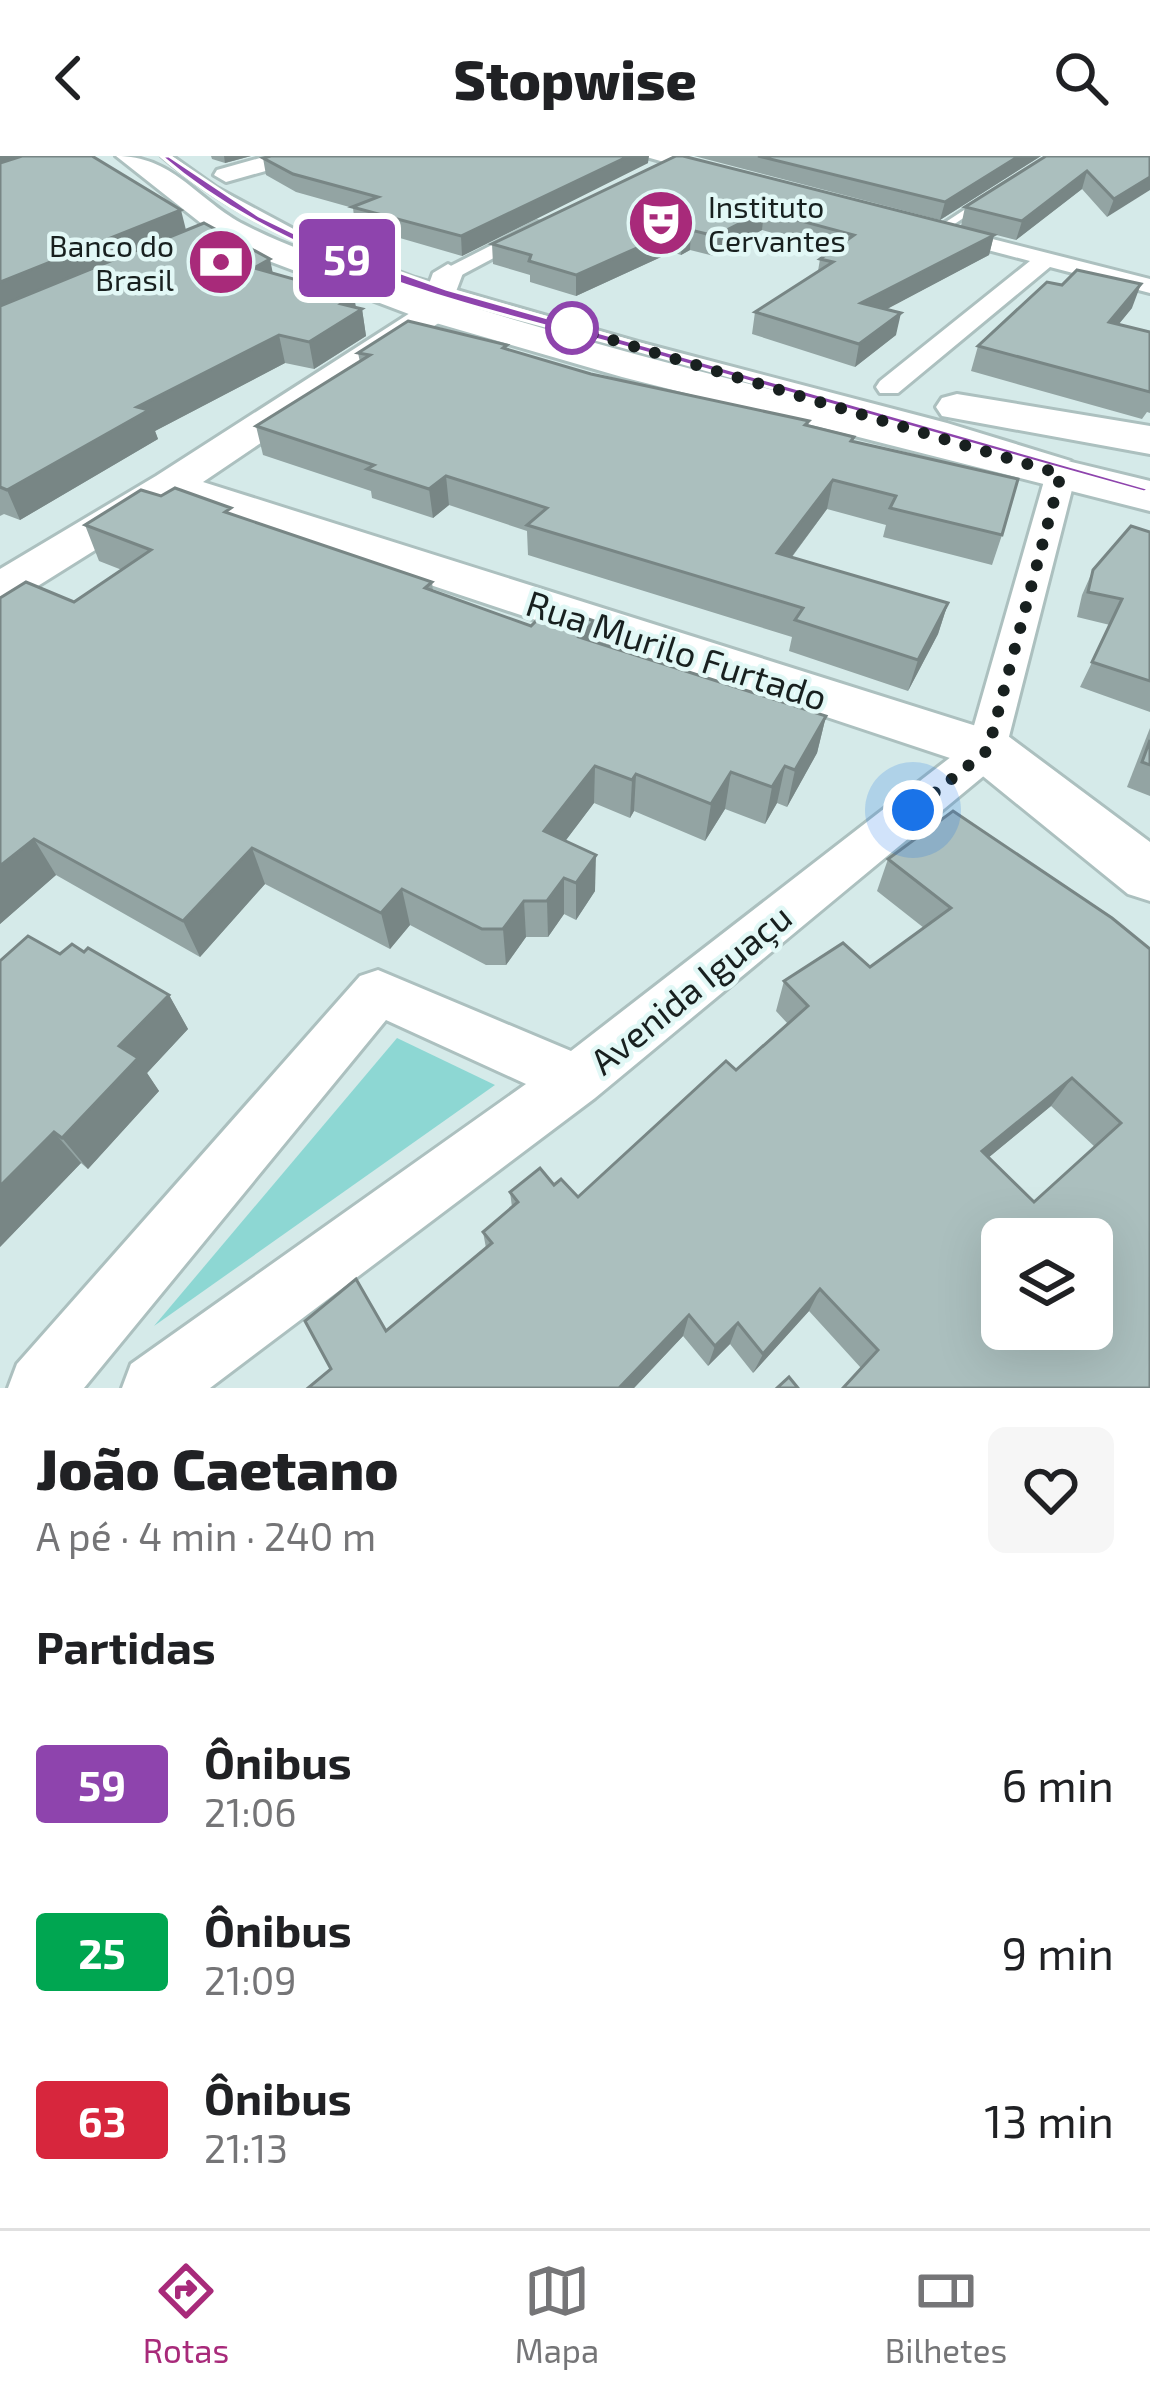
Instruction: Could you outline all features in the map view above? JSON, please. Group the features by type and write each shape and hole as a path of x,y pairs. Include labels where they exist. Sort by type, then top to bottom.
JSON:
{"main road":[{"path":"130,156 217,232 273,251 442,292 682,337 890,387 1150,467"},
{"path":"200,156 281,210 442,292 636,368 1150,492"},
{"path":"957,407 1150,440"},
{"path":"1061,474 1150,509"}],"street":[{"path":"226,175 293,156"},
{"path":"652,156 683,159 742,179"},
{"path":"635,182 683,159"},
{"path":"0,589 171,485 442,292 573,212"},
{"path":"926,228 1150,286"},
{"path":"890,387 1045,260"},
{"path":"988,750 1061,474"},
{"name":"Rua Murilo Furtado","path":"171,485 988,750 1150,876"},
{"name":"Avenida Iguaçu","path":"155,1388 576,1080 988,750"},
{"path":"41,1388 378,992 576,1080"}],"lane":[{"path":"166,156 255,219 304,242 442,292 1150,492"},
{"path":"926,228 987,192 1006,187"},
{"path":"659,352 1061,474"}],"shaded area":[{"path":"397,1038 495,1085 154,1326"}],"building":[{"path":"22,156 92,156 181,210 0,282 0,163"},
{"path":"629,156 461,236 352,207 378,197 293,174 263,158"},
{"path":"676,156 994,235 861,303 901,313 859,344 755,312 833,262 820,259 854,235 764,211 715,236 691,230 683,235 673,232 576,275 492,244"},
{"path":"758,156 1019,156 945,202"},
{"path":"1046,156 1150,156 1150,177 1114,199 1087,171 1022,221 965,207"},
{"path":"204,223 270,259 254,268 354,296 341,304 362,309 309,342 279,335 137,407 149,410 7,490 0,487 0,306"},
{"path":"1077,270 1141,284 1109,322 1150,332 1150,392 978,346 1047,282 1062,285"},
{"path":"408,321 507,345 503,348 591,374 809,421 805,425 854,437 851,441 1018,479 1002,535 890,508 896,496 833,480 777,553 948,603 918,660 795,620 803,608 527,525 547,508 446,476 429,489 367,469 374,465 256,426 370,355 358,353"},
{"path":"175,488 231,508 225,512 432,582 425,588 531,626 551,606 594,621 579,637 826,716 795,770 785,766 772,787 731,772 711,804 636,774 632,780 595,766 544,831 596,855 576,883 564,878 547,901 524,901 503,929 482,929 402,889 381,913 252,848 183,921 34,839 0,866 0,598 26,582 74,602 151,550 85,525 141,490 161,496"},
{"path":"1131,526 1150,532 1150,681 1092,662 1122,599 1088,592 1093,570"},
{"path":"1150,740 1150,765 1142,762"},
{"path":"953,811 1150,949 1150,1388 843,1388 878,1350 820,1289 763,1354 738,1323 715,1346 689,1315 619,1388 308,1388 331,1369 305,1321 356,1279 386,1331 492,1243 483,1232 518,1202 510,1192 540,1168 554,1185 561,1179 578,1197 726,1061 736,1070 808,1006 784,981 843,943 870,967 951,908 888,859","holes":["1072,1078 1121,1123 1034,1202 982,1151"]},
{"path":"28,936 60,954 72,944 84,952 88,948 169,995 119,1046 138,1058 62,1138 54,1132 0,1186 0,961"},
{"path":"789,1377 798,1388 777,1388"}],"bus line":[{"name":"59","path":"166,156 255,219 304,242 442,291 1057,459 1150,489"}],"place":[{"name":"Instituto Cervantes","path":"661,223"},
{"name":"Banco do Brasil","path":"221,262"}],"route":[{"path":"572,328 1061,474 988,750 913,810"}]}
